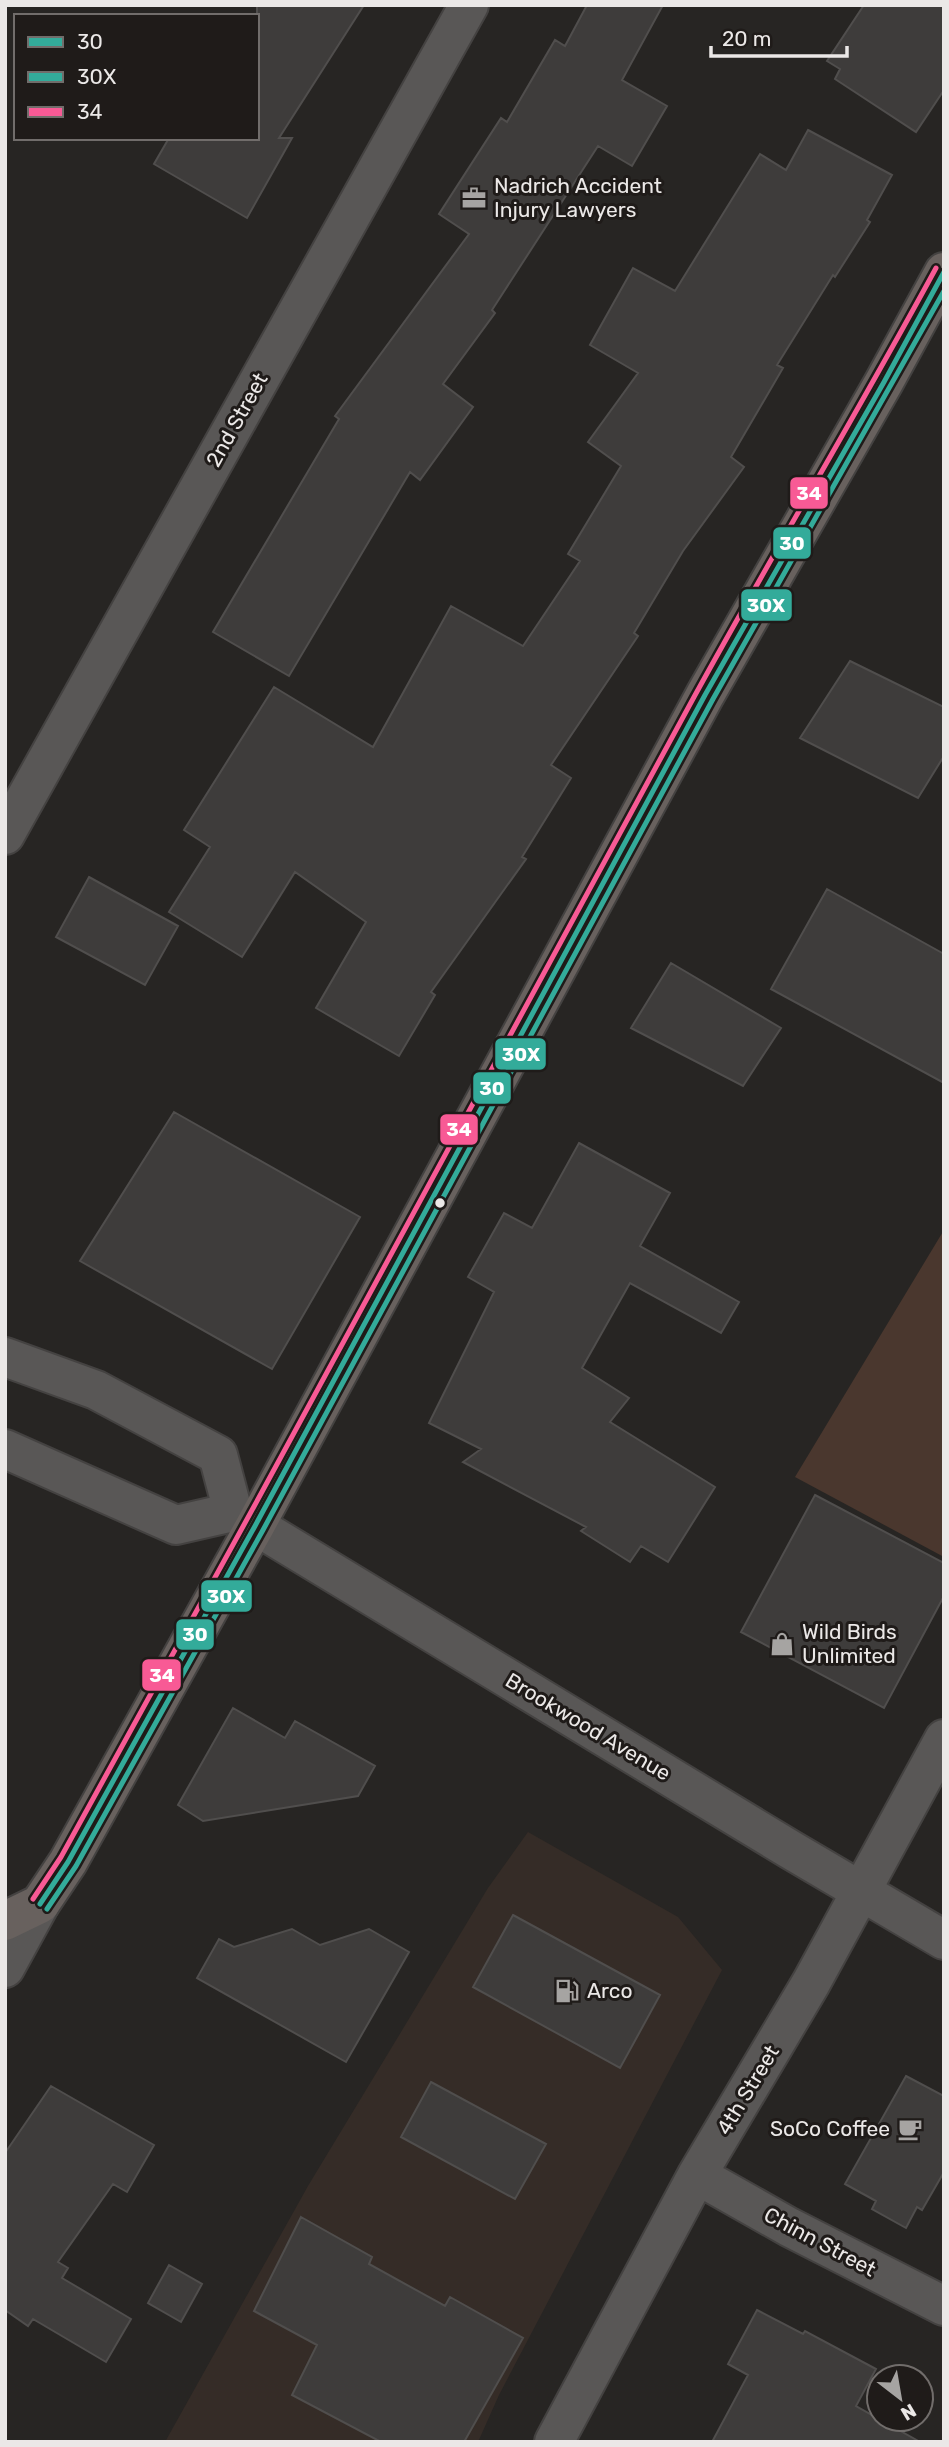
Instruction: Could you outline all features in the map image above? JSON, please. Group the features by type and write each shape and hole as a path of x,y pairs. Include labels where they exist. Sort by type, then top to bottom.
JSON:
{"main road":[{"path":"5,1921 40,1904 68,1861 244,1519 944,272"}],"street":[{"name":"2nd Street","path":"5,835 468,5"},
{"path":"5,1357 96,1390 218,1455 244,1519 176,1525 5,1449"},
{"name":"Brookwood Avenue","path":"244,1519 944,1940"},
{"name":"4th Street","path":"554,2442 697,2175 811,1983 944,1739"},
{"path":"5,1968 40,1904"},
{"name":"Chinn Street","path":"697,2175 789,2227 944,2306"}],"shaded area":[{"path":"944,1230 944,1557 795,1477"},
{"path":"528,1832 678,1917 722,1970 499,2395 478,2442 165,2442 308,2186 488,1888"}],"building":[{"path":"257,5 364,5 279,138 292,138 247,218 154,164 168,140 259,140"},
{"path":"587,5 663,5 622,80 667,106 632,166 598,146 492,310 495,313 443,384 473,407 420,480 410,472 289,676 213,632 339,419 335,416 469,234 439,214 501,118 507,122 555,40 565,46"},
{"path":"864,5 944,5 944,90 916,132 835,79 840,69 827,61"},
{"path":"808,130 892,175 867,220 870,222 835,277 833,275 777,365 783,368 731,457 744,467 683,551 634,633 638,636 551,765 571,778 522,857 526,859 431,992 435,995 399,1056 316,1008 366,922 295,872 242,957 169,912 210,847 184,830 274,687 373,747 451,606 523,646 580,561 568,554 621,466 588,442 638,373 590,345 633,268 675,291 760,154 786,170"},
{"path":"850,661 944,707 944,756 918,798 800,738"},
{"path":"89,877 178,926 145,985 56,937"},
{"path":"827,889 944,954 944,1083 771,989"},
{"path":"671,963 781,1028 743,1086 631,1028"},
{"path":"174,1112 360,1217 272,1369 80,1261"},
{"path":"579,1143 670,1193 640,1246 739,1302 721,1333 630,1283 582,1368 629,1398 610,1422 715,1487 668,1562 641,1546 630,1562 581,1531 586,1527 463,1462 481,1449 429,1423 494,1292 468,1277 504,1213 532,1228"},
{"path":"815,1495 944,1563 944,1596 884,1708 741,1632"},
{"path":"233,1708 285,1738 295,1721 375,1766 358,1796 203,1821 178,1805"},
{"name":"Arco","path":"513,1915 660,1995 620,2068 473,1987"},
{"path":"292,1929 320,1945 369,1929 409,1952 346,2062 197,1978 219,1939 234,1947"},
{"name":"SoCo Coffee","path":"906,2076 944,2096 944,2172 922,2210 917,2207 906,2228 872,2209 876,2201 845,2184"},
{"path":"431,2082 546,2144 515,2199 401,2137"},
{"path":"51,2086 154,2145 127,2192 113,2184 58,2262 68,2268 62,2278 131,2319 106,2362 33,2319 28,2326 5,2310 5,2153"},
{"path":"301,2217 372,2257 369,2264 445,2306 450,2297 523,2338 464,2442 381,2442 292,2395 317,2345 254,2311"},
{"path":"169,2265 202,2284 181,2322 148,2303"},
{"path":"757,2310 803,2334 805,2331 865,2363 865,2389 856,2406 865,2411 865,2433 904,2433 920,2442 712,2442 748,2375 728,2364"}],"transit line":[{"name":"34","path":"33,1899 61,1857 694,697 936,268"},
{"name":"30","path":"40,1904 68,1862 255,1526 705,695 944,272"},
{"name":"30X","path":"47,1909 76,1866 263,1530 713,699 944,291"}],"place":[{"name":"Nadrich Accident Injury Lawyers","path":"474,198"},
{"name":"Wild Birds Unlimited","path":"782,1644"},
{"name":"Arco","path":"567,1991"},
{"name":"SoCo Coffee","path":"910,2129"}]}
